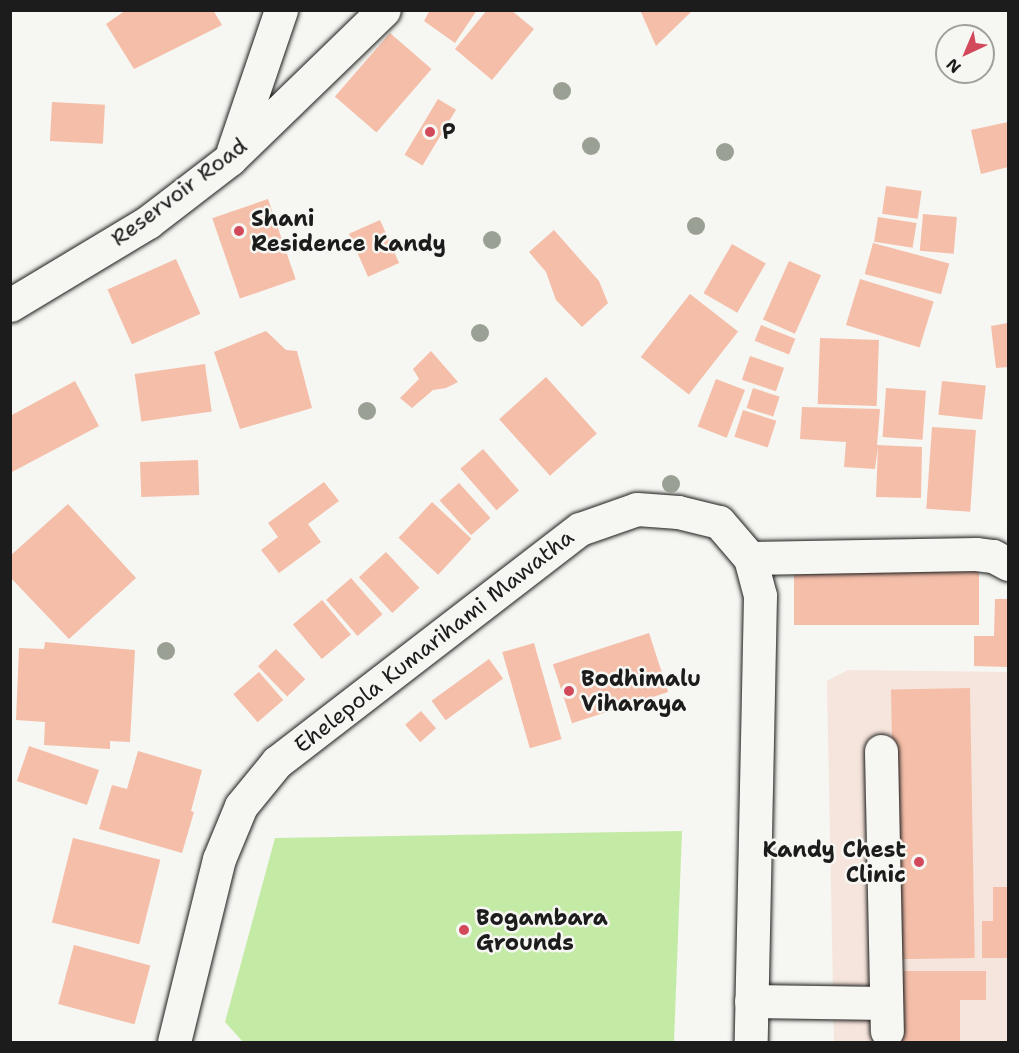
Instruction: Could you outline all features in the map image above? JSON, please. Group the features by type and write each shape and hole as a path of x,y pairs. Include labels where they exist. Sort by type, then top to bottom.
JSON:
{"street":[{"path":"230,159 281,10"},
{"name":"Reservoir Road","path":"10,305 148,222 230,159 384,10"},
{"name":"Ehelepola Kumarihami Mawatha","path":"174,1042 219,859 241,806 277,762 580,529 637,509 678,512 719,522 750,558 760,596 750,1042"},
{"path":"750,558 976,554 993,556 1008,564"},
{"path":"752,1001 886,1017 881,751"}],"shaded area":[{"name":"Kandy Chest Clinic","path":"848,670 1008,672 1008,1042 834,1042 827,681"}],"green space":[{"name":"Bogambara Grounds","path":"682,831 674,1042 243,1042 225,1022 275,838"}],"building":[{"path":"126,10 213,10 222,25 134,69 106,24"},
{"path":"430,10 477,10 455,43 424,21"},
{"path":"487,10 511,10 534,29 492,80 455,49"},
{"path":"640,10 693,10 656,46"},
{"path":"390,33 432,69 376,132 335,96"},
{"name":"P","path":"438,99 456,110 423,166 405,155"},
{"path":"52,102 105,105 103,144 50,141"},
{"path":"1008,122 1008,167 981,174 971,130"},
{"path":"886,186 922,191 918,219 882,214"},
{"path":"268,199 296,279 240,299 212,218"},
{"path":"923,214 957,217 954,254 920,251"},
{"path":"878,217 917,223 913,248 874,242"},
{"path":"380,220 399,263 368,277 349,234"},
{"path":"554,230 599,281 608,303 582,327 556,300 546,272 529,252"},
{"path":"873,243 949,263 941,294 865,274"},
{"path":"732,244 766,264 737,313 704,293"},
{"path":"176,259 200,314 132,344 107,290"},
{"path":"789,261 821,275 795,334 763,319"},
{"path":"860,279 934,302 920,347 846,325"},
{"path":"690,294 738,332 689,395 641,357"},
{"path":"1008,323 1008,367 996,368 991,326"},
{"path":"761,325 795,339 789,355 755,341"},
{"path":"266,331 286,350 297,351 312,408 240,429 214,352"},
{"path":"820,338 879,340 877,406 818,404"},
{"path":"431,351 458,382 446,388 433,390 412,408 400,398 419,379 413,369"},
{"path":"750,356 784,368 776,391 742,380"},
{"path":"205,364 212,412 141,421 135,374"},
{"path":"546,377 597,433 550,476 499,419"},
{"path":"716,379 745,390 727,438 698,427"},
{"path":"75,381 99,426 10,473 10,416"},
{"path":"942,381 986,386 982,419 938,415"},
{"path":"753,388 780,397 773,417 747,408"},
{"path":"886,388 926,391 922,440 883,437"},
{"path":"802,407 880,409 877,445 922,447 921,498 876,497 878,447 875,469 844,467 846,442 800,439"},
{"path":"743,410 776,421 768,447 734,437"},
{"path":"932,427 976,430 970,512 926,509"},
{"path":"483,449 519,491 496,510 460,469"},
{"path":"198,460 199,495 141,497 140,462"},
{"path":"324,482 339,501 308,524 321,542 279,573 261,550 278,537 268,523"},
{"path":"459,483 490,518 471,535 440,500"},
{"path":"432,502 471,539 438,575 399,538"},
{"path":"68,504 136,578 69,639 10,577 10,556"},
{"path":"386,552 419,588 392,613 359,577"},
{"path":"794,556 979,556 979,625 794,625"},
{"path":"351,578 382,614 358,636 326,600"},
{"path":"995,599 1008,599 1008,667 974,666 974,636 994,636"},
{"path":"322,600 351,634 322,659 293,624"},
{"path":"649,633 668,692 572,723 553,664"},
{"path":"45,642 135,650 130,742 110,741 110,749 44,745 45,722 16,720 19,648 44,649"},
{"path":"534,643 562,739 530,748 502,652"},
{"path":"276,649 305,679 287,697 258,666"},
{"path":"489,659 503,678 446,720 432,701"},
{"path":"259,672 283,700 258,722 233,694"},
{"path":"970,688 975,958 896,959 891,689"},
{"path":"421,711 436,728 420,742 405,725"},
{"path":"29,746 99,770 87,805 17,781"},
{"path":"138,751 202,770 191,811 194,812 182,853 99,829 112,785 127,789"},
{"path":"73,838 160,860 139,944 52,922"},
{"path":"993,887 1008,887 1008,958 982,958 982,921 993,921"},
{"path":"74,945 150,965 135,1024 58,1004"},
{"path":"900,971 986,971 986,1000 960,1000 960,1042 900,1042"}],"place":[{"name":"P","path":"430,132"},
{"name":"Shani Residence Kandy","path":"239,231"},
{"name":"Bodhimalu Viharaya","path":"569,691"},
{"name":"Kandy Chest Clinic","path":"919,862"},
{"name":"Bogambara Grounds","path":"464,930"}]}
